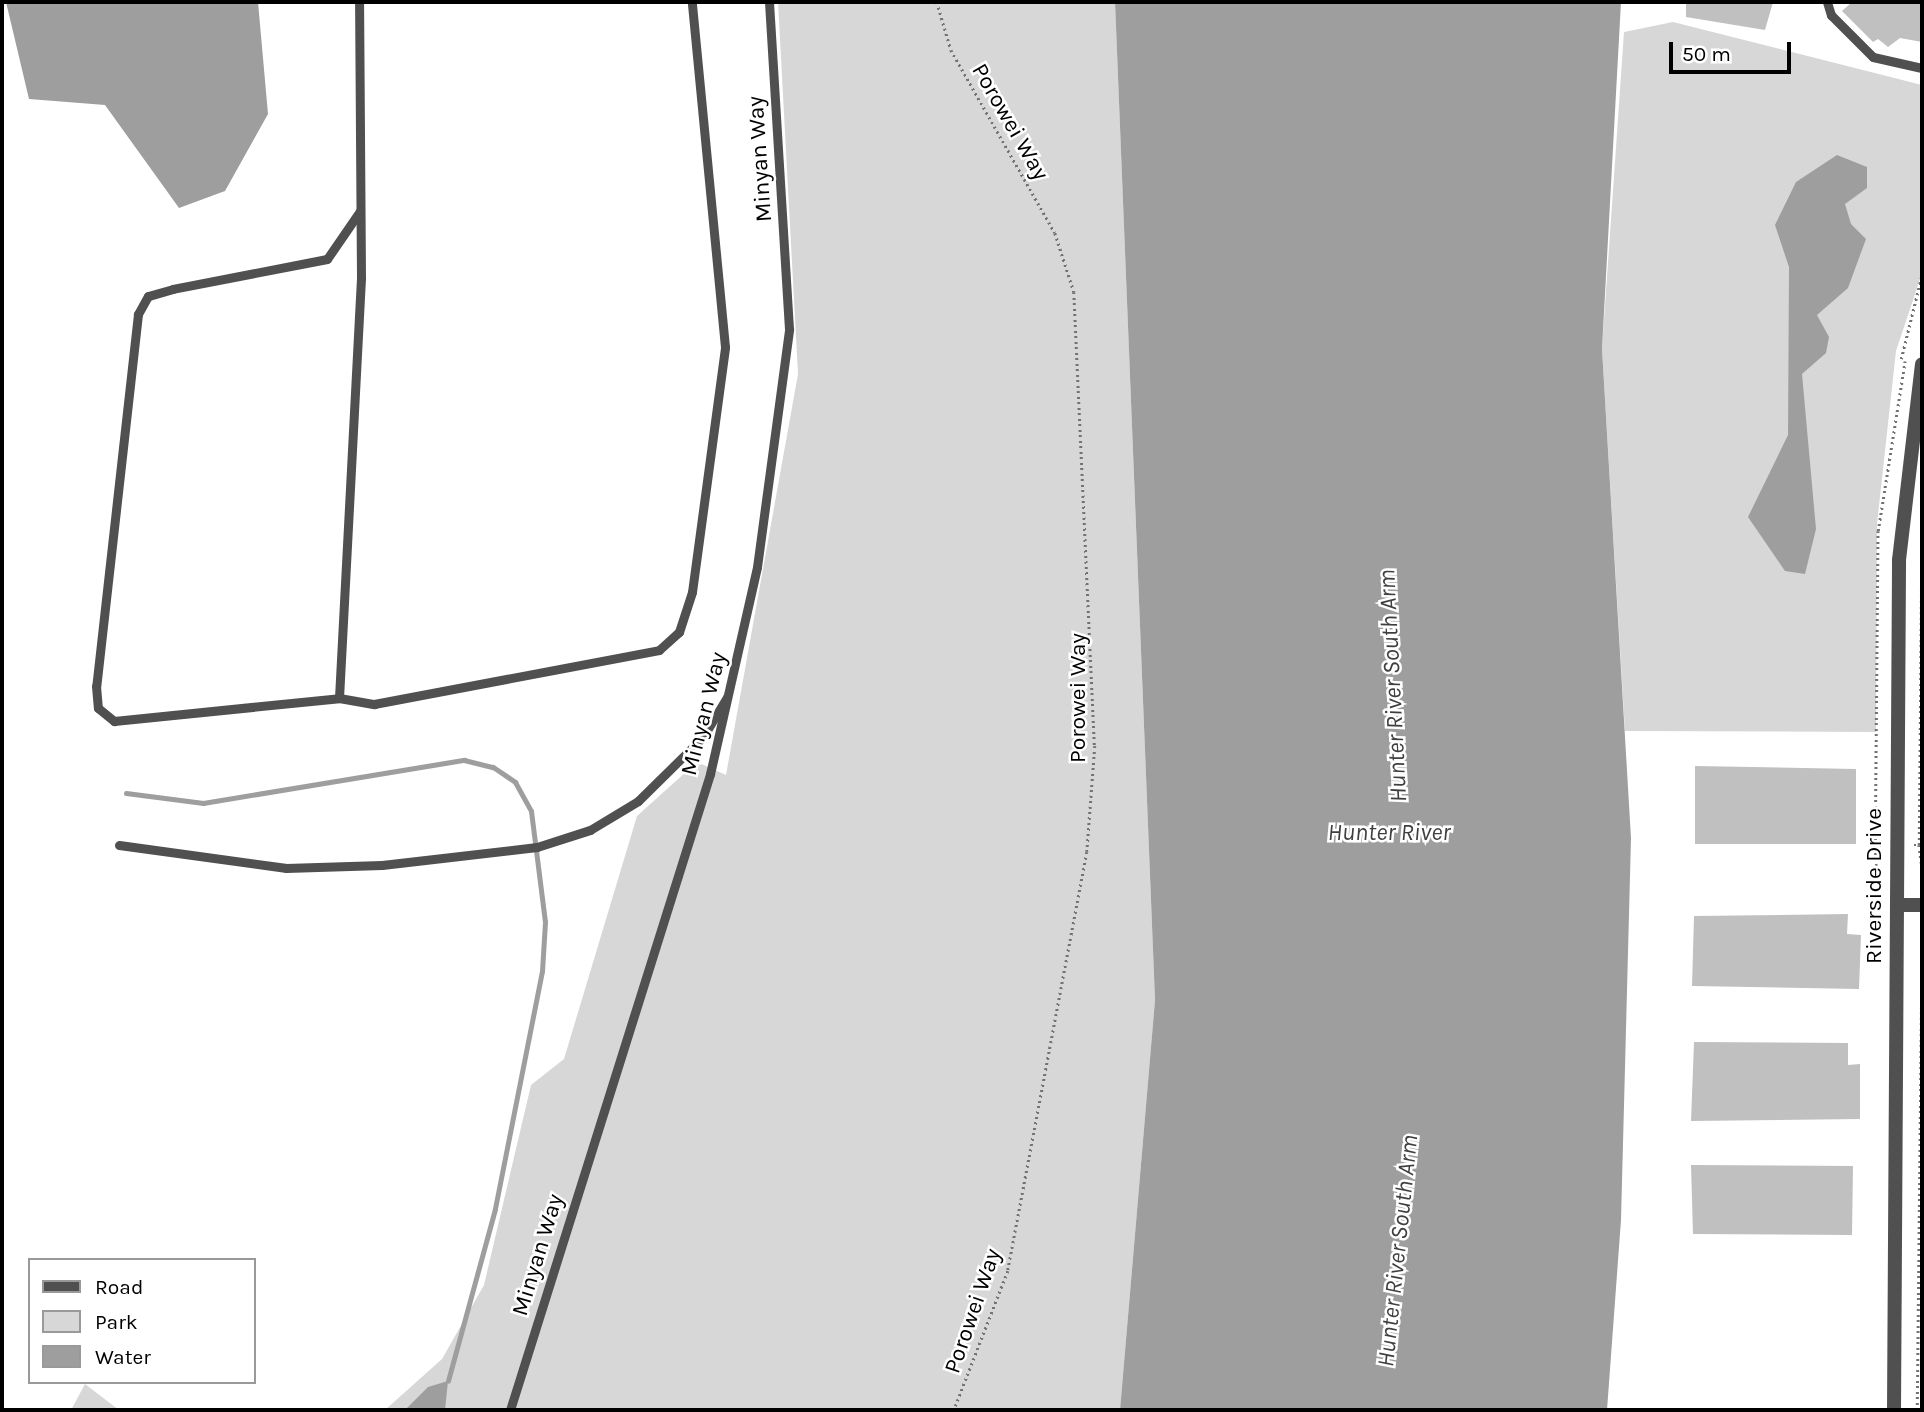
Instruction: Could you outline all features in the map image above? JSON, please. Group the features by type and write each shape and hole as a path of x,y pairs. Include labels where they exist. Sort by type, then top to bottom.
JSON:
{"street":[{"name":"Riverside Drive","path":"1894,1410 1899,561 1922,364"},
{"path":"1897,905 1922,905"}],"lane":[{"path":"339,698 360,211 359,2"},
{"path":"360,211 327,259 148,296 138,314 96,686 98,708 114,721 339,698 374,704 659,650 680,632 692,592 725,347 692,2"},
{"name":"Minyan Way","path":"510,1410 733,688 760,554 789,329 769,2"},
{"path":"1827,2 1830,15 1873,57 1922,68"},
{"path":"119,845 286,868 382,865 537,847 590,831 638,802 703,737 733,688"}],"path":[{"name":"Porowei Way","path":"937,2 951,50 1055,233 1074,292 1096,746 1087,852 1008,1271 954,1410"},
{"path":"1876,871 1878,531 1903,361 1922,274"},
{"path":"1922,531 1919,845 1922,866"},
{"path":"1914,845 1919,845"},
{"path":"1875,846 1881,846"},
{"path":"1917,1410 1922,938"}],"green space":[{"path":"778,2 1115,2 1155,1000 1120,1410 385,1410 442,1359 484,1285 531,1085 564,1059 637,816 697,762 726,775 798,374"},
{"path":"1673,22 1922,85 1922,273 1896,351 1877,524 1876,732 1625,731 1602,349 1624,32"},
{"path":"85,1384 119,1410 71,1410"}],"water":[{"path":"6,2 258,2 268,114 225,191 179,208 105,105 29,99"},
{"name":"Hunter River","path":"1115,2 1621,2 1602,349 1631,838 1621,1220 1607,1410 1120,1410 1155,1000"},
{"path":"1837,155 1867,167 1867,188 1845,204 1851,224 1866,239 1848,288 1817,315 1829,337 1826,353 1802,374 1816,529 1805,574 1785,571 1748,517 1788,435 1789,267 1775,225 1796,182"},
{"path":"448,1381 445,1410 405,1410 428,1387"}],"building":[{"path":"1686,2 1773,2 1765,30 1686,17"},
{"path":"1852,2 1922,2 1922,42 1900,38 1888,47 1878,39 1873,42 1842,11"},
{"path":"1695,766 1856,769 1856,844 1695,844"},
{"path":"1848,914 1847,934 1861,935 1859,989 1692,986 1694,916"},
{"path":"1694,1042 1848,1043 1848,1065 1860,1064 1860,1119 1691,1121"},
{"path":"1691,1165 1853,1166 1852,1235 1693,1234"}],"waterway":[{"path":"126,793 203,803 464,760 493,767 515,782 531,811 545,922 542,971 495,1209 448,1381"}],"water label":[{"name":"Hunter River South Arm","path":"1393,686"},
{"name":"Hunter River South Arm","path":"1398,1251"}]}
